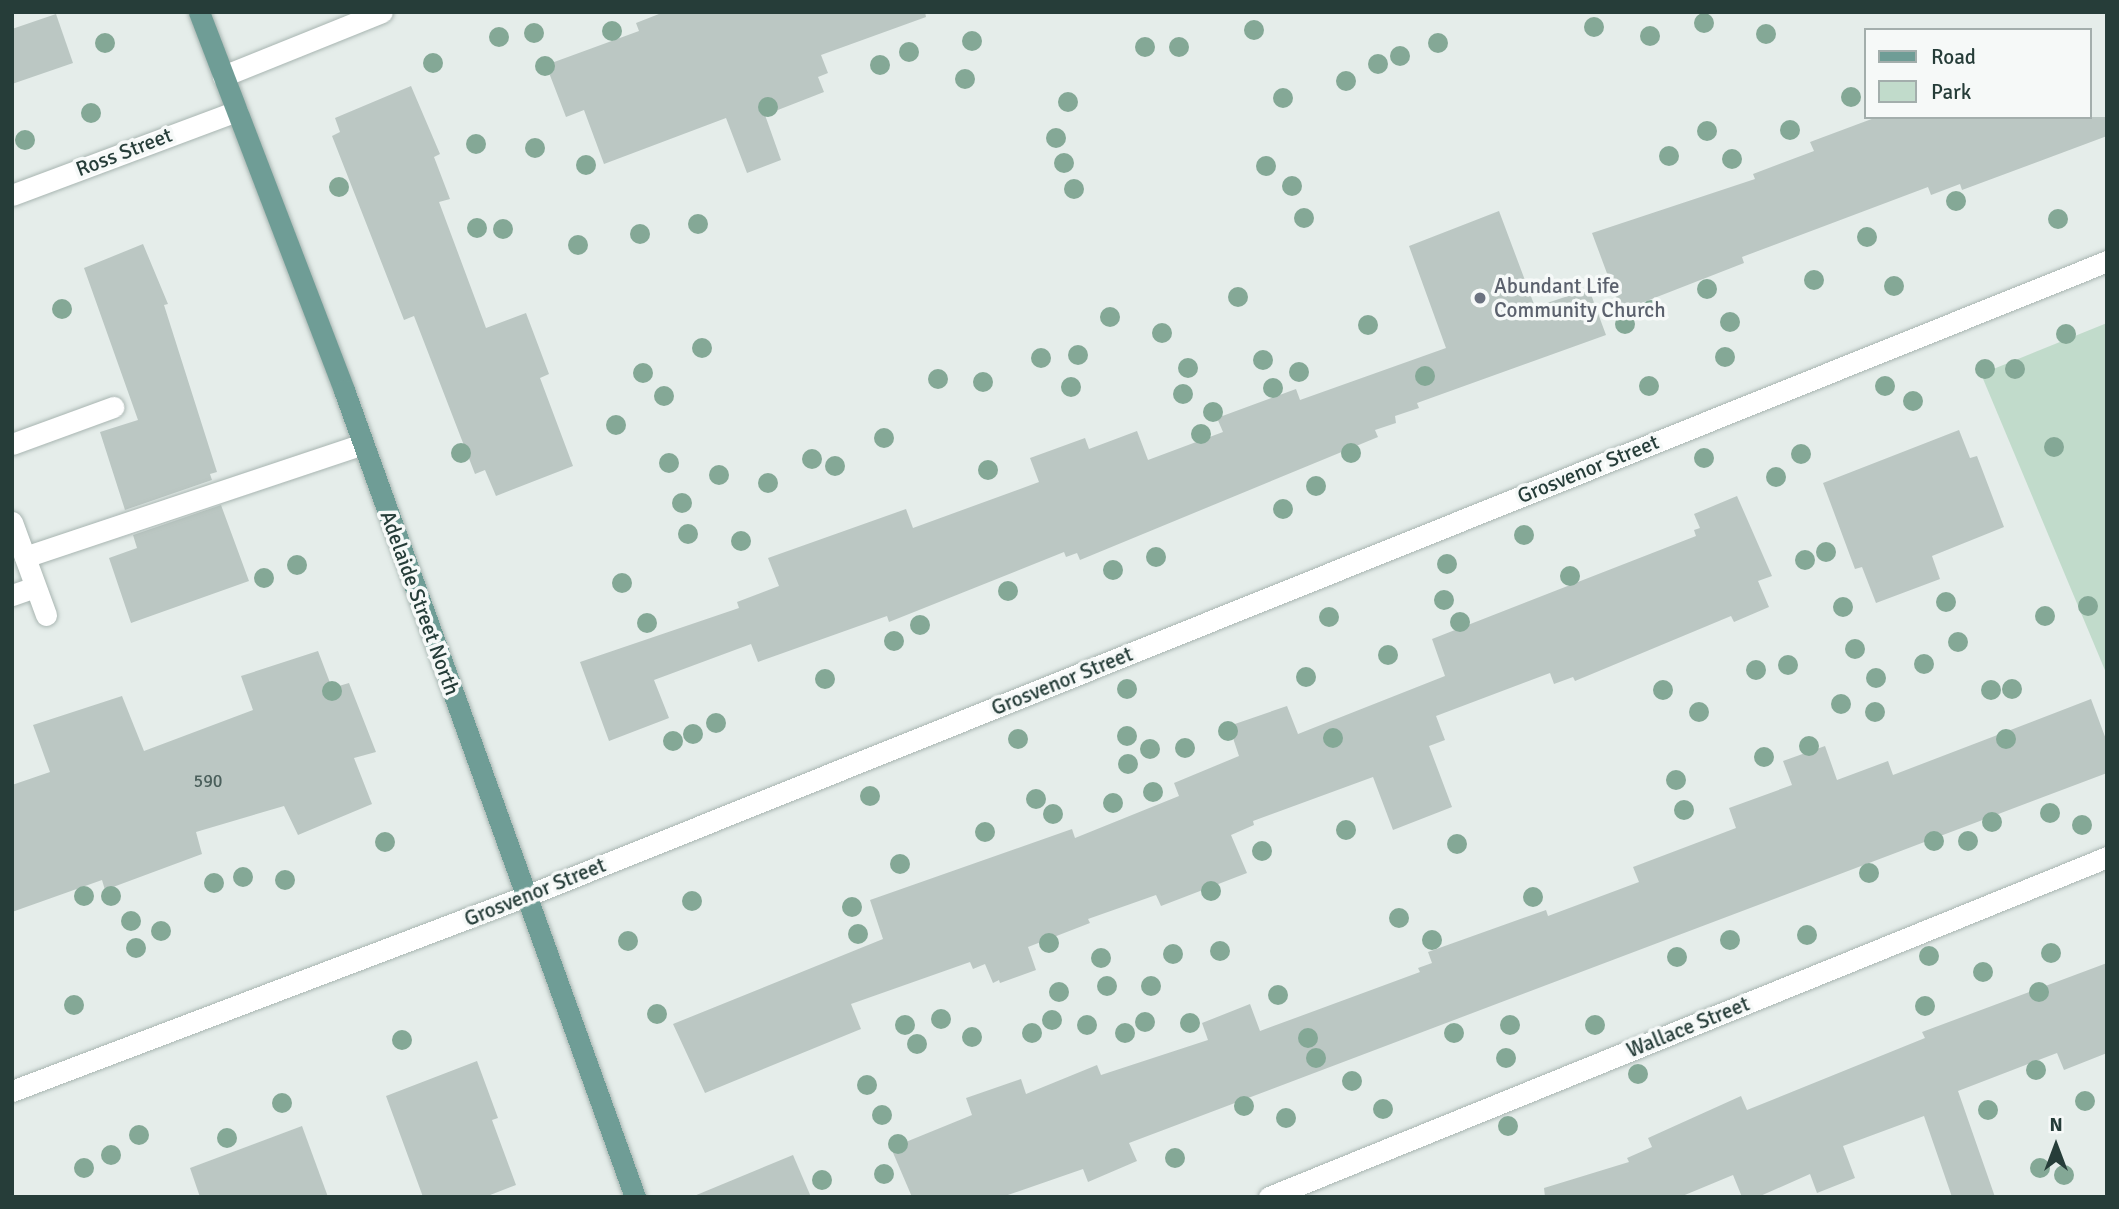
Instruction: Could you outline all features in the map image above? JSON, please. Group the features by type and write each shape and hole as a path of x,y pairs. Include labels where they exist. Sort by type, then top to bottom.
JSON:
{"main road":[{"name":"Adelaide Street North","path":"199,12 363,444 635,1197"}],"street":[{"path":"223,76 382,12"},
{"name":"Ross Street","path":"12,195 237,111"},
{"name":"Grosvenor Street","path":"12,1091 526,896 2107,261"},
{"path":"12,444 113,407"},
{"path":"25,557 363,444"},
{"path":"12,522 46,615"},
{"path":"12,596 35,587"},
{"name":"Wallace Street","path":"1269,1197 2107,857"}],"green space":[{"path":"2107,323 2107,675 1981,374"}],"building":[{"path":"664,12 925,12 926,17 821,55 828,73 818,77 824,92 765,115 781,160 747,173 726,118 604,164 584,110 566,117 546,65 639,31 636,23"},
{"path":"56,14 73,63 12,84 12,29"},
{"path":"411,86 440,154 434,157 450,199 439,202 486,328 526,313 549,374 540,378 573,466 496,496 485,470 475,474 414,316 404,320 332,136 340,132 335,118"},
{"path":"2107,117 2107,136 1962,190 1960,184 1931,195 1928,187 1742,257 1744,263 1621,311 1592,233 1755,179 1753,174 1814,151 1810,142 1872,119"},
{"path":"1499,211 1535,307 1589,289 1606,335 1417,403 1419,408 1395,416 1396,423 1375,430 1378,437 1080,560 1077,553 1066,557 1064,552 889,622 887,616 758,662 751,644 654,680 669,718 609,741 580,662 739,608 737,602 779,586 768,558 906,509 913,528 1039,482 1030,458 1085,438 1089,449 1137,431 1148,460 1223,432 1217,418 1296,389 1300,400 1446,348 1409,246"},
{"path":"143,244 168,304 164,305 217,472 210,474 212,480 125,510 100,432 138,420 84,268"},
{"path":"1959,430 1970,458 1977,456 2004,527 1932,556 1940,579 1876,603 1862,567 1855,569 1823,483"},
{"path":"1737,496 1772,576 1758,581 1769,607 1734,622 1731,616 1575,681 1573,677 1554,684 1550,673 1436,716 1445,740 1429,746 1452,807 1393,830 1373,777 1253,821 1254,825 1231,835 1247,873 1161,906 1156,895 1088,919 1090,923 1028,947 1036,970 1000,983 999,980 993,983 985,964 973,969 970,962 851,1004 861,1029 705,1093 673,1024 883,939 870,900 1072,829 1075,838 1179,796 1174,783 1239,756 1229,726 1287,706 1298,734 1445,676 1432,639 1696,536 1694,530 1700,528 1694,514"},
{"path":"221,505 249,581 131,623 109,558 137,548 133,535"},
{"path":"318,651 332,688 349,683 376,752 354,758 372,804 298,835 284,806 196,832 202,854 105,890 102,880 12,912 12,785 50,772 33,725 122,696 144,751 253,710 241,676"},
{"path":"2091,699 2107,742 2107,773 1129,1143 1137,1161 1088,1182 1083,1169 1002,1197 912,1197 891,1148 972,1115 966,1098 1021,1079 1026,1094 1097,1065 1101,1075 1208,1040 1202,1023 1250,1004 1260,1031 1420,972 1418,968 1432,963 1428,952 1546,910 1548,916 1639,882 1633,867 1736,828 1729,808 1792,785 1783,761 1825,746 1837,780 1888,761 1893,775"},
{"path":"2107,963 2107,1053 2064,1070 2057,1053 1958,1091 1995,1197 1952,1197 1924,1116 1843,1146 1855,1178 1817,1193 1810,1174 1758,1197 1742,1197 1733,1175 1680,1197 1545,1197 1544,1188 1629,1162 1627,1158 1652,1147 1648,1138 1741,1096 1747,1110 1925,1038 1922,1032"},
{"path":"477,1061 498,1118 492,1120 516,1185 485,1197 423,1197 386,1096"},
{"path":"302,1126 328,1197 200,1197 190,1168"},
{"path":"793,1155 811,1197 694,1197 694,1196"}],"place":[{"name":"Abundant Life Community Church","path":"1480,298"}]}
